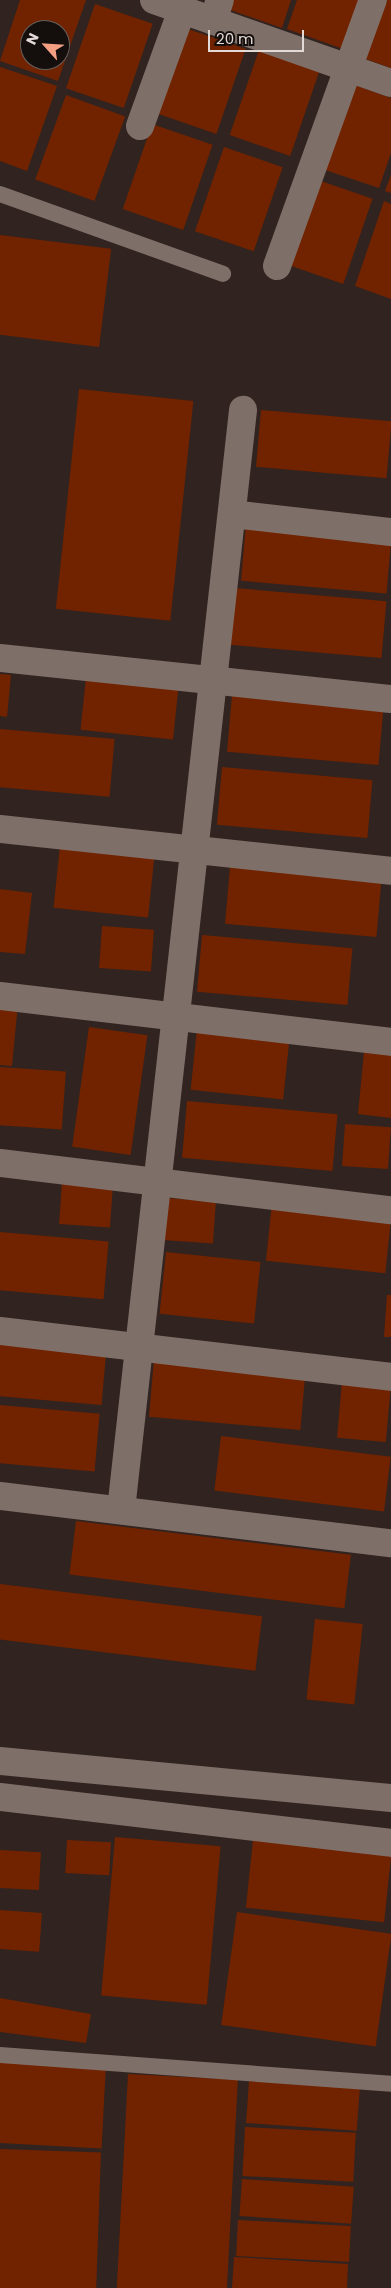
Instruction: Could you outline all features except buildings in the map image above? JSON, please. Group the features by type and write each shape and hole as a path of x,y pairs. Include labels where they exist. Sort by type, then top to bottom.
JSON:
{"street":[{"path":"154,0 182,10 217,10 347,68 391,83"},
{"path":"277,266 373,0"},
{"path":"140,126 182,10"},
{"path":"121,1510 243,410"},
{"path":"232,514 391,532"},
{"path":"0,658 391,699"},
{"path":"0,829 391,871"},
{"path":"0,996 391,1042"},
{"path":"0,1162 391,1210"},
{"path":"0,1331 391,1377"},
{"path":"0,1496 391,1542"},
{"path":"0,1761 391,1798"},
{"path":"0,1797 391,1842"}],"lane":[{"path":"0,194 223,274"},
{"path":"0,2055 391,2084"}]}
